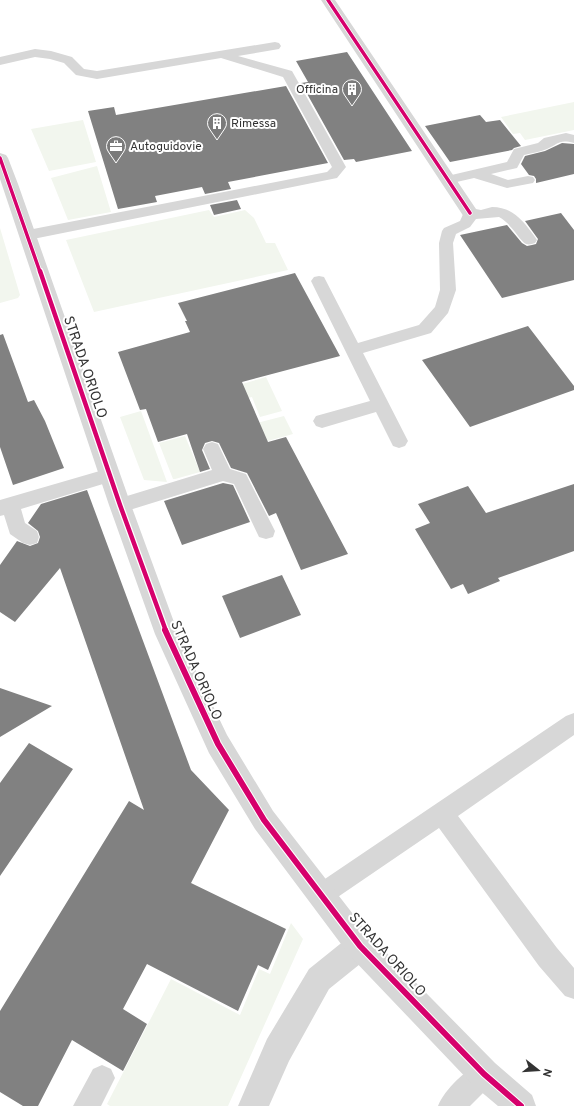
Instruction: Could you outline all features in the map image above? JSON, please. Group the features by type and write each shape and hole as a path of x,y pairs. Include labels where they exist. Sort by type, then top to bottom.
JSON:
{"street":[{"path":"328,0 470,213"},
{"name":"STRADA ORIOLO","path":"2,170 28,235 120,505 167,634 218,744 264,820 360,946 484,1074 521,1106"},
{"path":"253,1106 278,1050 319,979 360,946"}],"lane":[{"path":"0,61 35,53 51,55 68,60 80,72 97,75 275,46"},
{"path":"28,235 332,175 339,167 288,74 224,55"},
{"path":"448,180 512,165 519,152 543,146 549,141 566,137 574,139"},
{"path":"476,174 507,184 528,180"},
{"path":"353,350 425,329 438,314 442,309 448,290 446,242 450,231 465,224 469,219 470,213 478,215 504,212 530,240"},
{"path":"319,281 399,441"},
{"path":"322,421 381,404"},
{"path":"212,449 223,474"},
{"path":"120,505 223,474 240,479 266,531"},
{"path":"30,537 17,528 5,506 110,475"},
{"path":"322,895 574,723"},
{"path":"442,813 548,957 574,987"},
{"path":"451,1106 484,1074"},
{"path":"86,1106 102,1078"}],"shaded area":[{"path":"574,102 574,130 525,140 520,133 513,134 501,117"},
{"path":"83,120 96,162 49,171 31,129"},
{"path":"97,166 111,212 68,220 51,178"},
{"path":"209,210 214,217 245,210 254,218 266,243 275,243 288,270 94,312 66,240"},
{"path":"0,228 20,295 18,298 0,303"},
{"path":"266,377 282,411 260,417 252,397 224,404 218,391"},
{"path":"141,411 167,482 144,480 120,417"},
{"path":"284,416 293,434 249,446 241,427"},
{"path":"185,436 200,472 173,479 159,443"},
{"path":"291,923 303,939 228,1106 110,1106 107,1104 171,979 240,1015 259,969 270,974"}],"building":[{"name":"Officina","path":"347,52 412,151 356,162 354,159 344,160 301,83 308,82 296,61"},
{"name":"Rimessa","path":"286,86 328,163 228,182 231,189 205,194 202,187 155,196 157,202 118,209 88,111 114,107 116,115"},
{"path":"480,115 486,122 500,120 521,146 512,150 450,162 425,126"},
{"path":"562,143 574,144 574,174 536,183 534,176 529,175 521,164 525,156 545,151"},
{"path":"237,200 241,209 214,215 210,205"},
{"path":"561,213 574,230 574,280 502,298 460,235 507,225 522,243 527,246 532,245 536,244 538,239 525,221"},
{"path":"295,273 340,356 242,382 268,442 286,437 348,554 301,570 276,513 269,516 247,473 231,468 219,443 212,441 205,443 202,450 210,469 200,472 187,434 158,442 146,409 140,410 118,352 190,332 185,321 187,321 178,303"},
{"path":"528,326 574,386 574,390 470,427 422,360"},
{"path":"3,334 28,402 34,400 45,421 64,468 13,485 0,447 0,335"},
{"path":"223,483 233,485 250,522 182,545 164,501"},
{"path":"574,484 574,551 498,578 500,581 468,594 463,584 451,589 415,529 430,523 418,504 468,486 486,513"},
{"path":"87,490 191,770 229,810 191,883 286,929 268,970 258,965 238,1011 147,964 123,1009 147,1024 123,1071 72,1040 38,1106 23,1106 0,1092 0,1011 129,801 144,810 60,568 15,622 0,612 0,565 17,541 30,546 38,543 40,537 38,531 28,523 41,504"},
{"path":"282,575 301,615 240,638 222,596"},
{"path":"0,688 52,706 0,737"},
{"path":"29,743 73,769 0,876 0,783"}],"cycle path":[{"path":"328,0 470,213"},
{"path":"0,158 120,505 167,634 218,744 264,820 360,946 484,1074 521,1106"}],"place":[{"name":"Officina","path":"352,106"},
{"name":"Rimessa","path":"217,140"},
{"name":"Autoguidovie","path":"116,163"}]}
